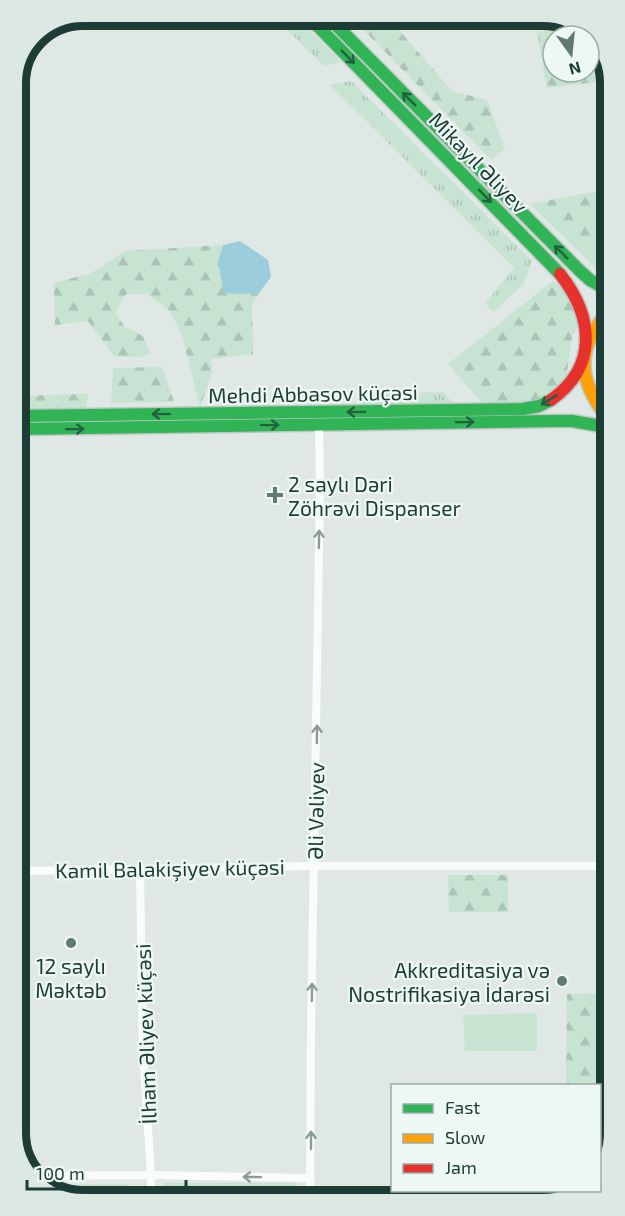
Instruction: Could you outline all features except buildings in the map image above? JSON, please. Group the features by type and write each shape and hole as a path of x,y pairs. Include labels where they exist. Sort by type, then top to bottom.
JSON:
{"main road":[{"name":"Mikayıl Əliyev","path":"318,26 561,275 576,297 583,314 586,338 584,373 589,391 600,409"},
{"name":"Mikayıl Əliyev","path":"337,26 580,271 600,286"},
{"name":"Mehdi Abbasov küçəsi","path":"26,416 521,410 550,401 562,392 585,355 590,337 600,320"},
{"name":"Mehdi Abbasov küçəsi","path":"26,429 562,421 600,425"}],"street":[{"name":"Əli Vəliyev","path":"310,1190 319,424"},
{"name":"Kamil Balakişiyev küçəsi","path":"26,871 314,866 600,866"},
{"name":"İlham Əliyev küçəsi","path":"140,869 143,1052 151,1190"},
{"path":"44,1176 311,1178"}],"green space":[{"path":"283,26 305,26 341,62 324,66"},
{"path":"360,26 396,26 452,91 487,100 505,149 491,160"},
{"path":"541,31 541,54 537,32"},
{"path":"351,81 532,261 523,285 493,312 485,303 514,268 330,85"},
{"path":"546,84 580,84 547,88"},
{"path":"600,190 600,272 530,204"},
{"path":"223,245 218,261 239,294 259,293 252,305 253,354 211,359 212,373 200,407 182,335 170,311 147,294 126,294 115,313 125,327 143,336 150,353 142,357 114,356 88,321 55,325 54,283 91,273 126,251"},
{"path":"553,281 571,298 581,321 572,337 566,379 557,390 537,403 486,407 448,364"},
{"path":"600,345 600,382 597,365"},
{"path":"162,367 174,402 111,403 113,368"},
{"path":"443,392 456,406 357,407 372,394"},
{"path":"88,394 86,408 26,409 26,396"},
{"path":"448,875 508,875 508,912 449,912"},
{"path":"600,993 600,1084 566,1084 567,994"},
{"path":"537,1013 537,1051 465,1051 463,1015"},
{"path":"164,1183 296,1183 296,1190 164,1190"},
{"path":"127,1184 127,1190 79,1190 58,1185"}],"water":[{"path":"240,241 268,260 271,277 259,293 224,293 218,261 223,245"}],"traffic: fast":[{"path":"318,26 560,274"},
{"path":"337,26 580,271 600,286"},
{"path":"26,416 523,409 539,406 551,400"},
{"path":"26,429 552,421 572,421 600,426"}],"traffic: slow":[{"path":"600,322 589,340 584,366 590,391 600,408"}],"traffic: jam":[{"path":"551,400 567,387 577,372 584,356 586,340 579,307 560,274"}],"place":[{"name":"2 saylı Dəri Zöhrəvi Dispanser","path":"275,495"},
{"name":"12 saylı Məktəb","path":"71,943"},
{"name":"Akkreditasiya və Nostrifikasiya İdarəsi","path":"562,981"}]}
